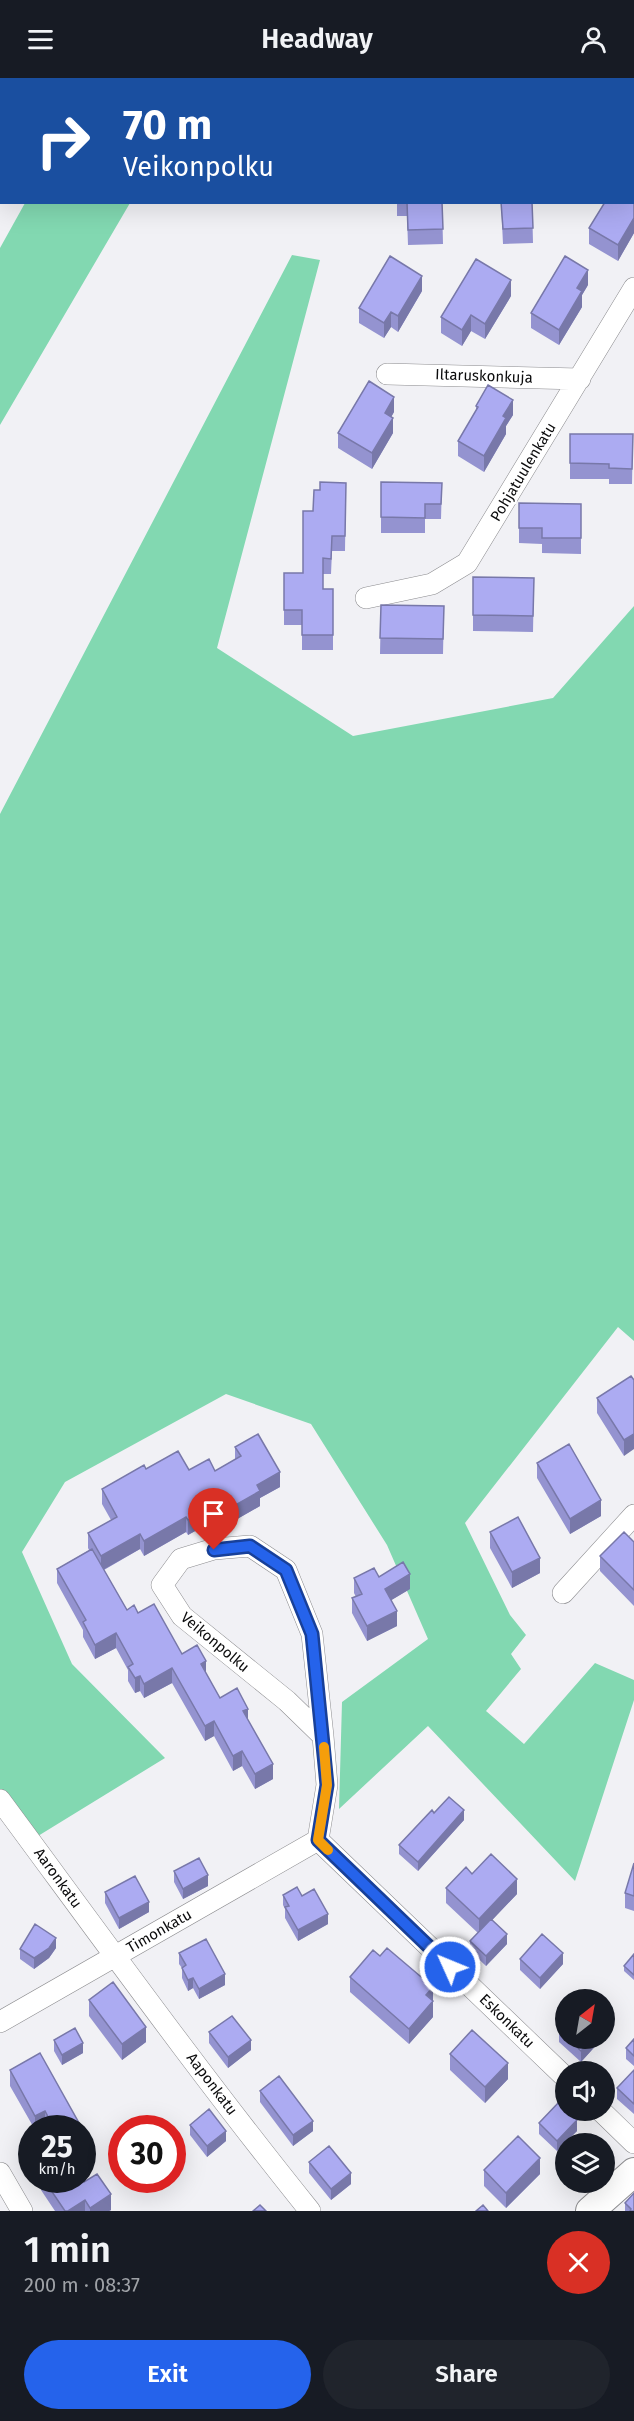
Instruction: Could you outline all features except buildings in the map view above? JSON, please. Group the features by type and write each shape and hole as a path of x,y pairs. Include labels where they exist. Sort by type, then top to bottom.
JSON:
{"street":[{"name":"Pohjatuulenkatu","path":"366,598 432,584 467,563 634,288"},
{"name":"Iltaruskonkuja","path":"387,374 580,379"},
{"path":"563,1593 632,1522"},
{"name":"Veikonpolku","path":"318,1840 327,1785 312,1634 286,1570 250,1546 214,1550 181,1559 162,1586 182,1616 287,1701 322,1736"},
{"name":"Aaronkatu","path":"0,1800 115,1956"},
{"name":"Timonkatu","path":"0,2022 318,1840"},
{"name":"Eskonkatu","path":"318,1840 555,2067"},
{"name":"Aaponkatu","path":"115,1956 267,2158 310,2211"},
{"path":"611,2121 634,2143"},
{"path":"590,2211 634,2172"},
{"path":"0,2173 22,2211"}],"green space":[{"path":"24,204 129,204 0,425 0,248"},
{"path":"292,255 320,260 217,648 353,736 553,698 634,606 634,1341 618,1327 465,1523 510,1615 526,1635 511,1654 521,1669 486,1711 524,1744 595,1663 634,1680 634,1700 575,1881 428,1726 339,1809 342,1702 428,1639 387,1545 311,1424 226,1394 65,1482 22,1552 72,1664 165,1758 38,1836 0,1795 0,814"}],"slow traffic":[{"path":"324,1747 327,1785 318,1840 328,1850"}],"route":[{"path":"214,1550 250,1546 286,1570 312,1634 327,1785 318,1840 450,1967"}]}
